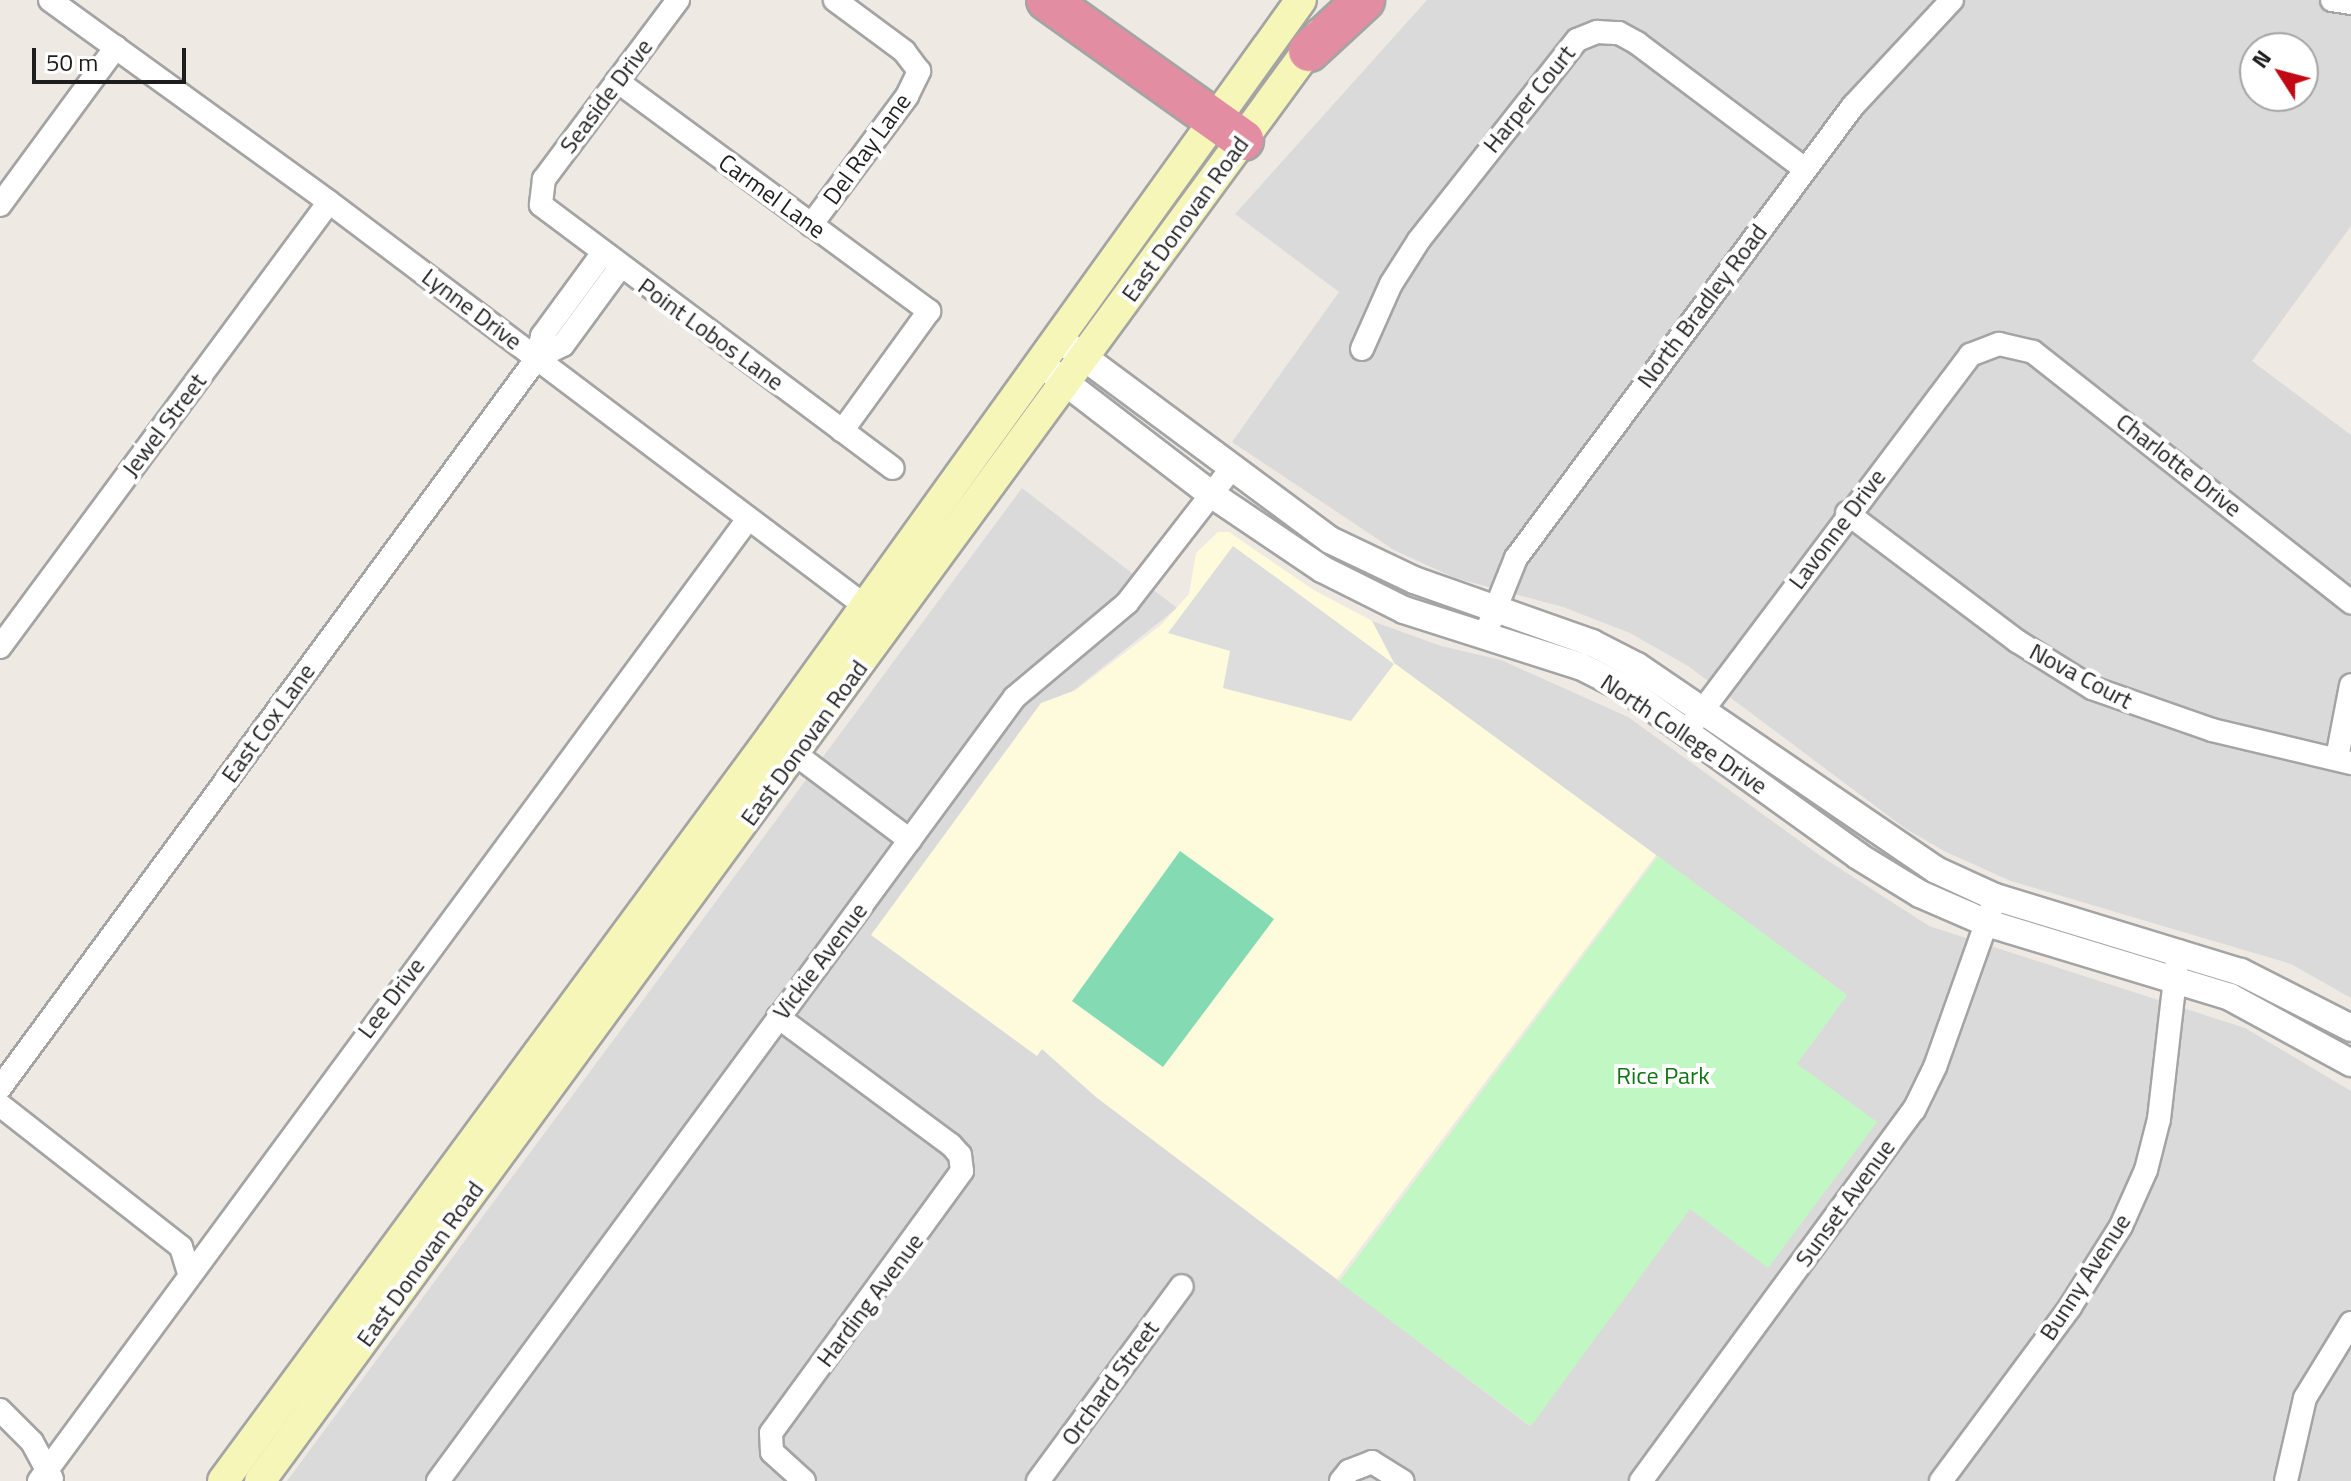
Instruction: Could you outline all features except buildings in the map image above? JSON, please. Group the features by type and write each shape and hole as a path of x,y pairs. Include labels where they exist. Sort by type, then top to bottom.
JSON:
{"highway":[{"path":"1047,0 1229,130"},
{"path":"1309,51 1364,0"}],"main road":[{"name":"East Donovan Road","path":"223,1481 772,736 878,616 1065,382 1229,130 1301,0"},
{"name":"East Donovan Road","path":"260,1481 796,755 878,616 1058,338 1229,130 1309,51 1342,0"}],"street":[{"name":"Lynne Drive","path":"50,0 329,202 878,616"},
{"name":"Seaside Drive","path":"540,194 544,179 678,0"},
{"name":"Del Ray Lane","path":"811,225 907,96 919,71 904,51 835,0"},
{"name":"North Bradley Road","path":"1485,635 1493,606 1516,558 1853,106 1952,0"},
{"path":"2332,0 2351,3"},
{"name":"Harper Court","path":"1362,349 1391,284 1419,240 1577,40 1597,32 1619,33 1637,43 1805,169"},
{"path":"0,205 116,47"},
{"name":"Carmel Lane","path":"617,81 929,311 842,431"},
{"name":"Point Lobos Lane","path":"540,194 545,210 893,468"},
{"name":"Jewel Street","path":"0,647 329,202"},
{"name":"East Cox Lane","path":"0,1088 537,358 542,336 611,260"},
{"name":"North College Drive","path":"1058,338 1330,540 1365,559 1493,606 1637,666 1695,720 1858,856 1920,894 1987,923 2173,979 2348,1044"},
{"name":"Lavonne Drive","path":"1695,720 1847,513 1970,355 1999,344"},
{"name":"Charlotte Drive","path":"1999,344 2033,352 2351,602"},
{"name":"North College Drive","path":"1040,363 1211,494 1322,569 1404,610 1580,666 1695,720 1936,870 1995,897 2178,951 2275,986 2348,1044"},
{"name":"Vickie Avenue","path":"438,1481 1015,697 1127,603 1231,469"},
{"name":"Nova Court","path":"1847,513 2017,641 2092,688 2124,704 2212,730 2344,761"},
{"name":"Lee Drive","path":"46,1477 189,1273 748,519"},
{"path":"2344,761 2351,685"},
{"path":"772,736 910,840"},
{"name":"Sunset Avenue","path":"1641,1481 1914,1110 1935,1067 1995,897"},
{"name":"Bunny Avenue","path":"1941,1481 2070,1307 2121,1226 2146,1170 2159,1119 2178,951"},
{"name":"Harding Avenue","path":"778,1017 960,1155 962,1171 770,1441 783,1465 804,1481"},
{"path":"0,1105 181,1247 189,1273"},
{"name":"Orchard Street","path":"1038,1481 1182,1286"},
{"path":"2286,1481 2305,1398 2351,1323"},
{"path":"0,1410 32,1442 46,1477"},
{"path":"1341,1481 1363,1462 1372,1462 1402,1481"}],"shaded area":[{"path":"1427,0 2351,0 2351,226 2252,361 2351,435 2351,998 2291,964 2011,881 1946,852 1906,829 1688,666 1630,633 1563,607 1455,578 1394,550 1232,442 1339,292 1235,214"},
{"path":"1022,488 1177,608 1069,694 1037,1055 1042,1049 1096,1097 1530,1426 1847,995 1394,663 1372,621 1441,646 1501,660 1628,717 1822,857 1929,926 2245,1028 2351,1091 2351,1481 287,1481"},
{"path":"1218,532 1229,532 1312,589 1372,621 1394,663 1656,855 1337,1279 1096,1097 1042,1049 1037,1056 871,935 1041,703 1076,690 1161,625 1189,594 1196,553"},
{"path":"1233,546 1394,664 1351,721 1223,688 1230,651 1168,633"}],"green space":[{"path":"1180,851 1274,919 1163,1067 1072,1001"},
{"name":"Rice Park","path":"1658,856 1847,995 1797,1064 1877,1122 1768,1268 1690,1209 1531,1426 1339,1282"}]}
